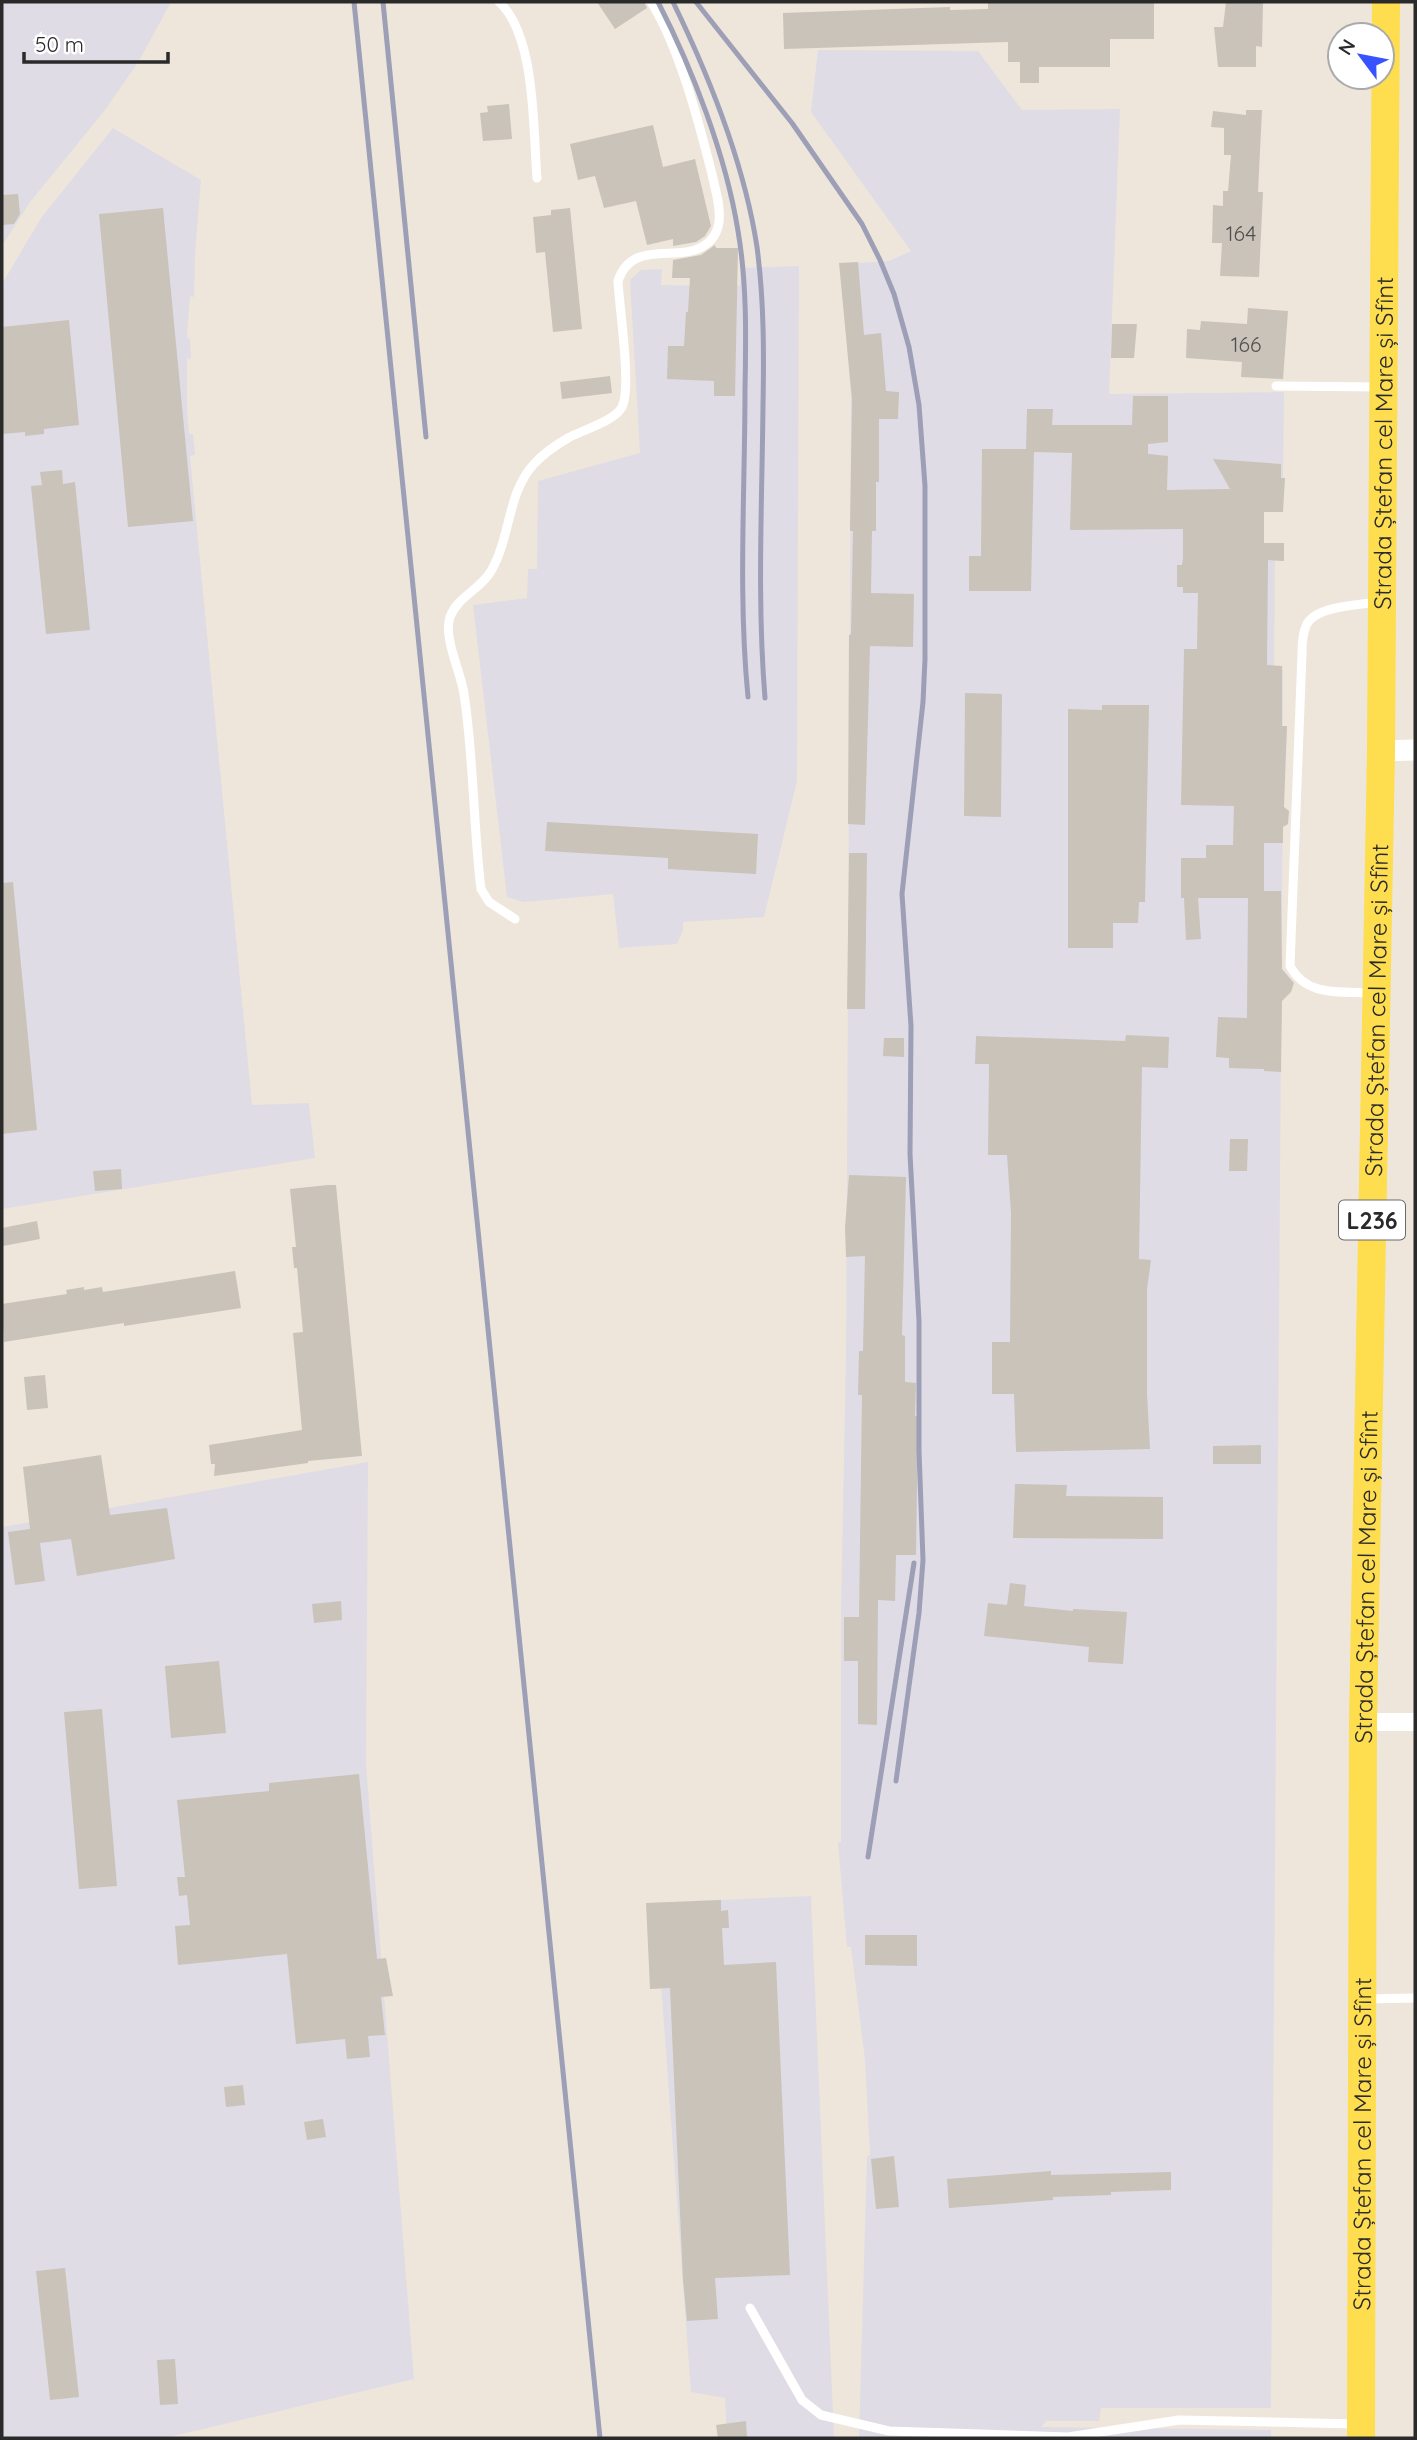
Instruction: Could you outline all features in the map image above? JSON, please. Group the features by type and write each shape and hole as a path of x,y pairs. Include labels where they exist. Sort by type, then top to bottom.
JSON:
{"main road":[{"name":"Strada Ștefan cel Mare și Sfînt","path":"1362,2431 1363,1722 1381,751 1386,2"}],"street":[{"path":"1381,751 1415,750"},
{"path":"1363,1722 1415,1722"}],"lane":[{"path":"499,2 509,10 527,55 537,178"},
{"path":"515,919 489,902 481,890 464,694 447,629 457,604 482,584 491,572 501,551 516,493 536,461 558,445 617,414 623,405 626,383 618,281 622,269 631,260 643,256 696,250 708,243 716,233 719,221 718,201 707,153 681,69 651,2"},
{"path":"1276,386 1385,387"},
{"path":"1376,993 1312,989 1296,977 1290,965 1305,627 1310,619 1321,611 1383,601"},
{"path":"1363,1999 1415,1998"},
{"path":"750,2308 802,2400 821,2415 889,2431 1068,2437 1179,2420 1362,2431"}],"shaded area":[{"path":"2,2 171,2 139,61 105,110 30,202 2,246"},
{"path":"818,50 978,51 1022,110 1120,109 1109,394 1284,392 1283,480 1265,489 1185,491 1275,550 1274,666 1283,667 1283,725 1241,723 1283,772 1271,2408 1101,2408 1099,2421 1046,2421 1041,2427 1271,2430 1271,2438 859,2438 867,2156 870,2155 865,2060 851,1947 847,1947 838,1843 841,1842 841,1610 846,1357 851,395 840,264 889,261 911,251 811,112"},
{"path":"113,128 201,180 194,297 190,296 187,337 190,339 191,359 187,358 187,409 189,434 193,434 195,455 190,456 252,1105 309,1103 315,1158 2,1209 2,284 41,218"},
{"path":"799,266 797,781 764,917 683,922 683,930 677,944 619,948 613,894 524,902 507,897 473,605 527,598 528,569 537,569 538,481 640,453 630,280 641,270 662,269 661,285 740,286 741,268"},
{"path":"368,1462 366,1764 414,2379 165,2438 2,2438 2,1527"},
{"path":"811,1896 834,2438 727,2438 725,2398 691,2392 660,1970 649,1903"}],"building":[{"path":"597,2 644,2 647,8 615,29"},
{"path":"988,2 1154,2 1154,39 1110,39 1110,67 1039,67 1039,83 1020,83 1020,62 1008,62 1008,42 784,49 783,13 950,7 950,10 988,9"},
{"path":"1226,2 1263,2 1262,47 1256,46 1256,67 1218,67 1214,27 1223,27"},
{"path":"509,104 512,139 483,141 480,113 488,112 487,106"},
{"path":"1246,110 1262,110 1258,192 1263,192 1259,277 1220,276 1222,243 1212,243 1213,205 1223,206 1223,191 1228,191 1231,155 1224,155 1224,128 1211,127 1213,111 1246,115"},
{"path":"653,125 663,167 695,159 711,226 705,236 696,242 673,246 673,239 647,245 636,201 604,208 595,176 578,180 570,144"},
{"path":"18,194 20,214 14,224 2,225 2,195"},
{"path":"163,208 193,521 128,527 99,214"},
{"path":"570,208 582,329 553,332 545,252 536,253 533,217 551,215 551,210"},
{"path":"715,245 716,248 738,248 735,396 714,396 714,381 667,379 668,346 684,346 690,278 672,278 673,260 701,255"},
{"path":"858,262 864,335 881,333 886,391 899,392 898,419 879,419 879,482 876,482 876,531 872,531 871,593 914,594 913,647 870,646 865,825 848,824 849,635 853,531 850,531 852,399 839,263"},
{"path":"1248,308 1288,311 1283,379 1241,377 1242,362 1186,358 1187,329 1200,330 1201,321 1247,324"},
{"path":"69,320 79,425 44,429 44,434 2,434 2,327"},
{"path":"1112,324 1137,324 1134,358 1111,358"},
{"path":"610,376 612,393 562,399 560,382"},
{"path":"1133,396 1168,396 1168,442 1148,444 1148,454 1168,456 1167,490 1230,489 1213,459 1281,464 1281,478 1285,478 1283,512 1264,512 1264,543 1284,543 1284,561 1268,560 1267,665 1282,666 1282,726 1287,726 1284,807 1289,811 1288,824 1283,827 1283,843 1264,843 1264,891 1281,891 1282,969 1294,983 1291,992 1282,1001 1281,1072 1229,1068 1229,1058 1216,1057 1218,1017 1247,1018 1248,898 1198,898 1201,939 1186,940 1184,898 1181,898 1181,858 1206,858 1206,845 1233,845 1234,806 1181,805 1184,649 1197,649 1198,593 1183,593 1183,587 1177,587 1177,565 1182,565 1183,558 1183,529 1070,530 1072,453 1034,452 1031,591 969,591 969,556 981,556 982,449 1026,449 1027,409 1053,409 1052,425 1132,425"},
{"path":"62,470 63,484 75,482 90,630 46,634 31,486 42,485 40,472"},
{"path":"965,693 1002,694 1001,817 964,816"},
{"path":"1102,705 1149,705 1145,902 1139,902 1138,923 1113,923 1113,948 1068,948 1068,709 1102,710"},
{"path":"547,822 758,834 756,874 668,869 668,858 545,851"},
{"path":"849,853 867,853 865,1009 847,1009"},
{"path":"13,882 37,1130 2,1134 2,883"},
{"path":"1126,1035 1169,1037 1168,1068 1142,1067 1139,1259 1151,1260 1147,1289 1150,1449 1016,1452 1014,1394 992,1394 992,1342 1010,1342 1011,1213 1007,1155 988,1155 989,1064 975,1064 976,1036 1125,1041"},
{"path":"884,1038 904,1038 904,1057 883,1056"},
{"path":"1230,1139 1248,1139 1247,1171 1229,1171"},
{"path":"121,1169 122,1189 95,1191 93,1171"},
{"path":"849,1175 906,1177 902,1335 905,1336 905,1382 916,1383 916,1555 896,1555 895,1601 878,1600 877,1725 858,1724 858,1661 844,1661 844,1617 859,1617 862,1395 858,1395 859,1351 863,1351 865,1256 846,1257"},
{"path":"336,1185 362,1456 308,1461 214,1476 215,1464 211,1464 209,1445 302,1430 293,1333 303,1332 297,1268 294,1268 292,1247 296,1247 290,1189"},
{"path":"37,1221 40,1239 3,1246 2,1228"},
{"path":"235,1271 241,1308 4,1342 2,1304 67,1294 66,1290 84,1287 84,1290 102,1287 103,1292"},
{"path":"45,1375 48,1408 27,1410 24,1377"},
{"path":"1261,1445 1261,1464 1213,1464 1213,1446"},
{"path":"101,1455 110,1515 167,1508 175,1559 77,1576 71,1539 40,1543 45,1581 15,1585 8,1532 30,1529 23,1467"},
{"path":"1015,1484 1067,1485 1066,1496 1163,1497 1163,1539 1013,1538"},
{"path":"1010,1583 1026,1585 1024,1606 1073,1611 1127,1612 1123,1664 1088,1662 1089,1647 984,1636 988,1603 1007,1605"},
{"path":"341,1601 342,1620 314,1623 312,1604"},
{"path":"219,1661 226,1733 171,1738 165,1666"},
{"path":"102,1709 117,1886 79,1889 64,1712"},
{"path":"359,1774 377,1959 386,1958 393,1996 381,1997 385,2035 368,2036 370,2057 347,2059 345,2039 296,2044 287,1954 178,1965 175,1926 190,1925 187,1895 179,1896 177,1877 185,1877 177,1800 269,1791 269,1783"},
{"path":"721,1900 721,1911 728,1910 729,1928 722,1928 724,1965 776,1962 790,2275 715,2278 718,2319 687,2321 670,1988 650,1989 646,1903"},
{"path":"865,1935 917,1935 917,1966 865,1965"},
{"path":"243,2085 245,2105 226,2107 224,2087"},
{"path":"323,2119 326,2137 307,2140 304,2122"},
{"path":"894,2156 899,2207 876,2209 871,2159"},
{"path":"1051,2171 1051,2175 1171,2172 1171,2190 1111,2192 1111,2195 1053,2197 1053,2200 949,2208 947,2179"},
{"path":"65,2268 79,2397 50,2400 36,2271"},
{"path":"175,2359 178,2404 160,2405 157,2360"},
{"path":"746,2421 747,2438 718,2438 716,2425"}],"railway":[{"path":"354,2 600,2438"},
{"path":"383,2 426,437"},
{"path":"658,2 684,56 707,114 733,202 741,251 746,330 743,582 748,697"},
{"path":"673,2 724,121 744,184 757,247 763,346 761,589 765,698"},
{"path":"696,2 792,123 862,224 894,294 909,347 919,405 925,486 925,659 923,702 902,894 911,1026 910,1154 919,1321 919,1451 923,1560 919,1613 896,1781"},
{"path":"868,1857 914,1563"}]}
